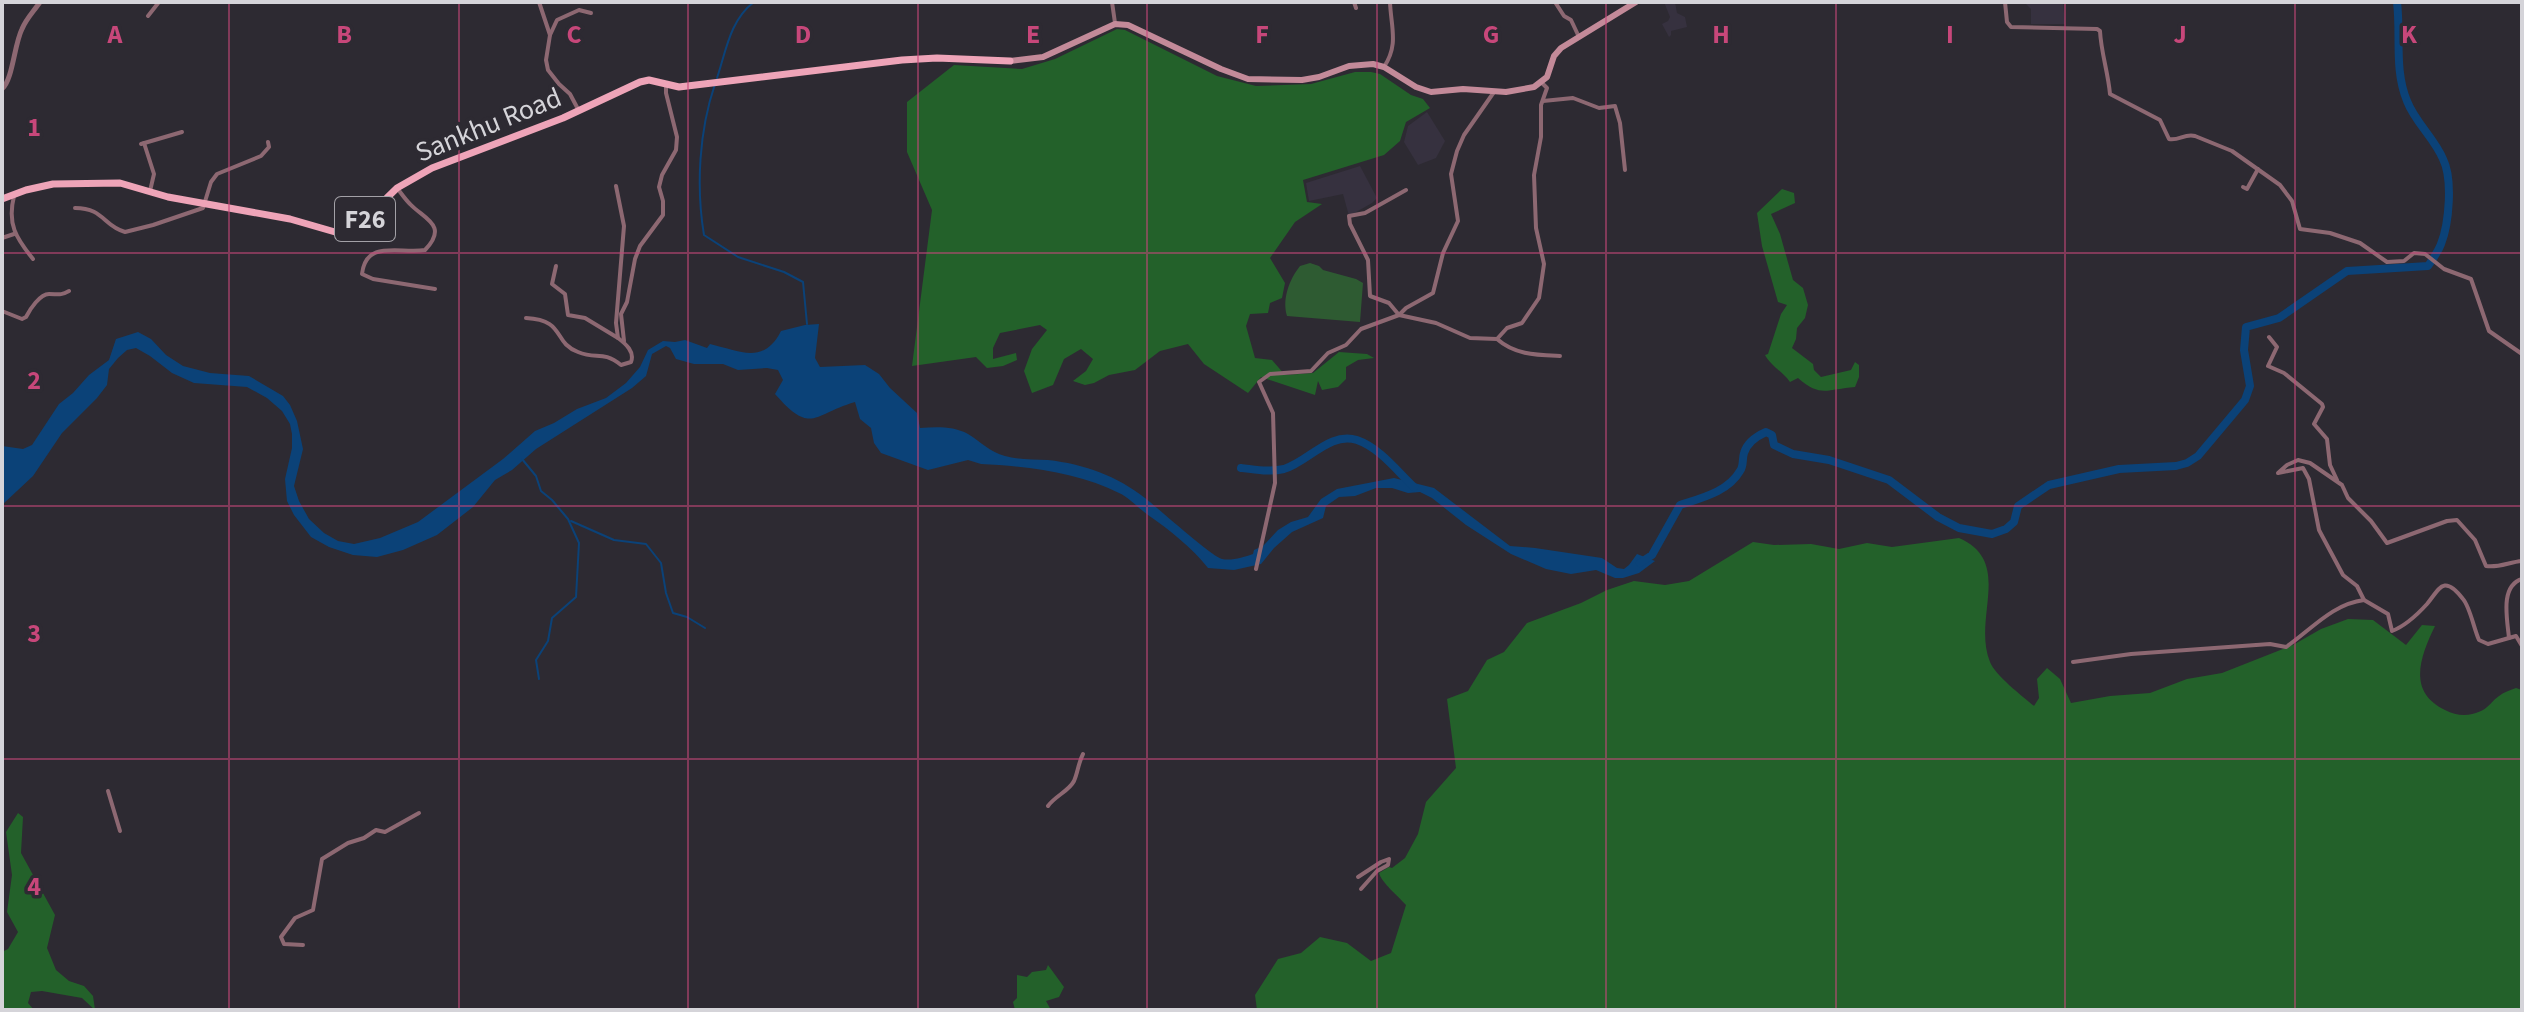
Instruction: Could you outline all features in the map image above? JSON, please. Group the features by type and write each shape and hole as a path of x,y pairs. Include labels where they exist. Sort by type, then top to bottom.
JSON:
{"main road":[{"path":"1115,24 1128,25 1248,79 1302,80 1361,64 1384,67 1416,87 1431,92 1463,89 1518,91 1547,77 1558,51 1636,2"},
{"name":"F26","path":"1010,61 1043,57 1115,24"},
{"name":"Sankhu Road","path":"2,199 53,184 114,183 301,221 342,234 356,228 397,188 432,168 579,111 646,80 679,87 937,58 1010,61"}],"street":[{"path":"2,89 7,83 22,27 40,2"},
{"path":"148,16 159,2"},
{"path":"539,2 550,35"},
{"path":"1112,2 1115,24"},
{"path":"1384,67 1395,43 1390,2"},
{"path":"1555,2 1564,16 1571,20 1579,37"},
{"path":"2005,2 2007,22 2011,27 2100,31 2100,48 2106,64 2110,94 2160,120 2169,139 2189,134 2195,136 2225,148 2264,173 2280,185 2292,201 2300,229 2330,233 2360,243 2387,262 2404,261 2414,253 2425,254 2444,269 2471,279 2489,331 2522,354"},
{"path":"579,111 547,65 550,35 557,20 579,10 591,13"},
{"path":"1497,339 1507,328 1522,323 1539,298 1544,264 1536,228 1534,175 1540,139 1540,112 1547,88 1541,82"},
{"path":"526,318 549,322 575,352 604,355 621,365 633,360 625,343 621,314 627,302 640,246 663,215 659,187 676,150 677,137 666,85"},
{"path":"1256,569 1275,475 1273,413 1259,386 1260,380 1278,372 1311,371 1328,353 1346,345 1361,329 1399,315 1430,296 1435,289 1443,253 1458,221 1451,174 1457,151 1464,135 1494,92"},
{"path":"1543,101 1573,98 1599,108 1615,106 1625,170"},
{"path":"150,192 154,174 143,144 182,132"},
{"path":"75,208 95,211 125,232 190,213 203,208 211,182 217,174 261,156 267,152 268,142"},
{"path":"2243,187 2247,189 2258,169"},
{"path":"616,186 624,226 620,292 615,313 618,338"},
{"path":"397,188 411,205 430,219 434,234 425,250 379,251 367,257 362,274 373,279 435,289"},
{"path":"1406,190 1365,213 1349,216 1368,260 1370,296 1389,303 1399,315 1436,323 1470,338 1497,339 1523,353 1560,356"},
{"path":"14,194 11,205 14,234 33,259"},
{"path":"2,238 14,234"},
{"path":"556,266 552,284 565,294 568,315 585,318 625,343"},
{"path":"2,311 22,319 41,296 61,296 69,291"},
{"path":"2269,337 2277,347 2268,366 2284,373 2322,404 2314,424 2327,439 2330,465 2338,482"},
{"path":"2522,561 2497,568 2486,566 2475,540 2457,520 2387,543 2348,498 2342,485 2310,463 2298,460 2278,473 2303,468 2309,479 2319,530 2343,575 2357,586 2364,600 2388,614 2392,631 2402,627 2429,602 2434,590 2442,586 2451,587 2465,600 2479,640 2488,644 2516,636 2522,646"},
{"path":"2509,638 2507,590 2512,583 2522,579"},
{"path":"2073,662 2270,644 2286,647 2329,614 2364,600"},
{"path":"1048,806 1074,782 1083,754"},
{"path":"108,791 120,831"},
{"path":"303,945 288,946 281,937 295,918 313,910 322,859 348,843 376,830 385,832 419,813"},
{"path":"1358,877 1389,859 1388,865 1377,871 1361,889"}],"shaded area":[{"path":"1664,2 1675,2 1677,13 1685,17 1687,27 1671,31 1669,37 1662,24 1670,17"},
{"path":"2024,2 2063,2 2065,24 2031,24 2031,9"},
{"path":"1427,112 1445,141 1436,158 1418,165 1404,142 1408,126"},
{"path":"1360,166 1377,198 1372,203 1349,216 1343,194 1309,201 1306,183"}],"green space":[{"path":"1117,29 1125,30 1217,76 1256,86 1311,84 1355,72 1371,72 1423,99 1430,108 1406,122 1400,141 1384,155 1303,180 1307,202 1322,204 1295,222 1270,258 1285,283 1282,298 1270,303 1268,313 1250,314 1246,326 1255,358 1272,360 1285,375 1313,373 1339,352 1367,354 1374,358 1358,360 1346,367 1346,379 1338,387 1322,390 1318,381 1315,395 1261,377 1248,393 1204,364 1188,344 1160,351 1135,370 1109,375 1085,385 1073,381 1086,371 1093,359 1081,349 1064,359 1053,385 1032,393 1024,371 1032,349 1047,330 1040,325 1000,333 993,348 993,359 1016,353 1017,360 1003,366 987,368 976,357 912,366 932,210 907,152 907,102 954,65 1022,69 1055,59"},
{"path":"1782,189 1794,193 1795,203 1771,214 1793,280 1803,288 1808,305 1792,348 1813,364 1821,377 1851,370 1855,362 1859,365 1859,377 1855,387 1825,391 1813,388 1798,378 1790,382 1765,355 1787,305 1778,302 1762,246 1757,213"},
{"path":"1310,263 1363,283 1360,322 1287,316 1285,303 1290,283 1300,266"},
{"path":"1959,538 1975,548 1985,561 1988,592 1985,627 1990,662 2003,679 2034,706 2039,698 2037,679 2047,668 2060,679 2071,703 2150,693 2187,679 2222,673 2348,619 2373,620 2406,645 2422,625 2435,626 2422,661 2421,684 2433,702 2449,712 2463,715 2476,713 2505,692 2516,688 2522,690 2522,1010 1257,1010 1255,995 1278,959 1301,953 1320,937 1347,943 1371,961 1391,953 1406,905 1379,873 1405,858 1418,834 1426,802 1456,768 1447,699 1468,691 1487,660 1504,652 1527,623 1634,581 1665,585 1689,581 1753,542 1811,544 1839,549 1867,543 1892,547"},
{"path":"18,813 23,817 21,853 55,915 47,948 56,970 69,981 84,986 93,996 95,1010 82,998 42,991 31,992 28,1003 34,1010 2,1010 2,952 8,949 18,932 7,912 12,875 6,832"},
{"path":"1048,965 1064,987 1059,997 1046,1001 1051,1010 1015,1010 1013,1002 1017,998 1017,975 1027,977 1032,972 1046,970"}],"water":[{"path":"819,324 815,358 820,367 865,365 879,374 917,413 920,428 957,430 1005,456 1061,462 1111,477 1145,498 1222,559 1253,554 1278,530 1308,517 1321,499 1337,489 1394,478 1434,488 1510,546 1602,558 1624,569 1637,554 1655,561 1639,573 1623,578 1596,570 1571,574 1546,569 1511,554 1420,492 1376,488 1355,496 1339,497 1326,506 1323,518 1292,532 1261,564 1234,570 1208,568 1173,533 1127,498 1104,486 1052,472 968,460 928,470 881,453 874,443 871,428 860,419 855,402 821,416 805,418 787,407 775,394 783,380 778,370 738,370 723,364 694,364 676,359 666,346 652,354 646,376 632,388 536,449 495,480 473,507 437,535 377,557 353,555 329,547 311,537 294,515 287,501 285,479 292,434 282,411 247,387 194,383 172,373 136,348 127,350 118,358 109,369 107,385 97,398 62,433 33,476 2,505 2,446 23,449 32,445 59,404 109,360 116,339 138,332 183,366 210,373 249,376 283,396 297,421 303,449 294,486 299,501 309,519 324,533 338,541 354,544 380,538 418,522 503,459 535,431 606,398 640,367 648,350 663,341 685,340 707,348 710,344 750,353 767,348 781,331"}],"waterway":[{"path":"717,78 734,27 754,2"},
{"path":"1640,563 1652,555 1680,505 1729,484 1741,469 1747,446 1766,432 1772,435 1774,445 1793,454 1829,460 1889,480 1938,517 1959,528 1992,534 2006,529 2014,522 2018,506 2049,485 2119,469 2176,466 2198,456 2245,400 2250,386 2244,350 2246,327 2279,318 2347,271 2428,266 2440,247 2448,214 2448,178 2439,151 2410,109 2403,89 2397,2"},
{"path":"715,84 705,121 700,159 704,235 738,257 784,272 803,282 807,324"},
{"path":"1241,468 1284,469 1328,443 1347,438 1373,448 1414,487"},
{"path":"522,459 536,476 541,491 568,519 579,543 576,597 552,618 548,641 536,660 539,679"},
{"path":"571,521 614,540 646,544 661,563 673,613 705,628"}]}
